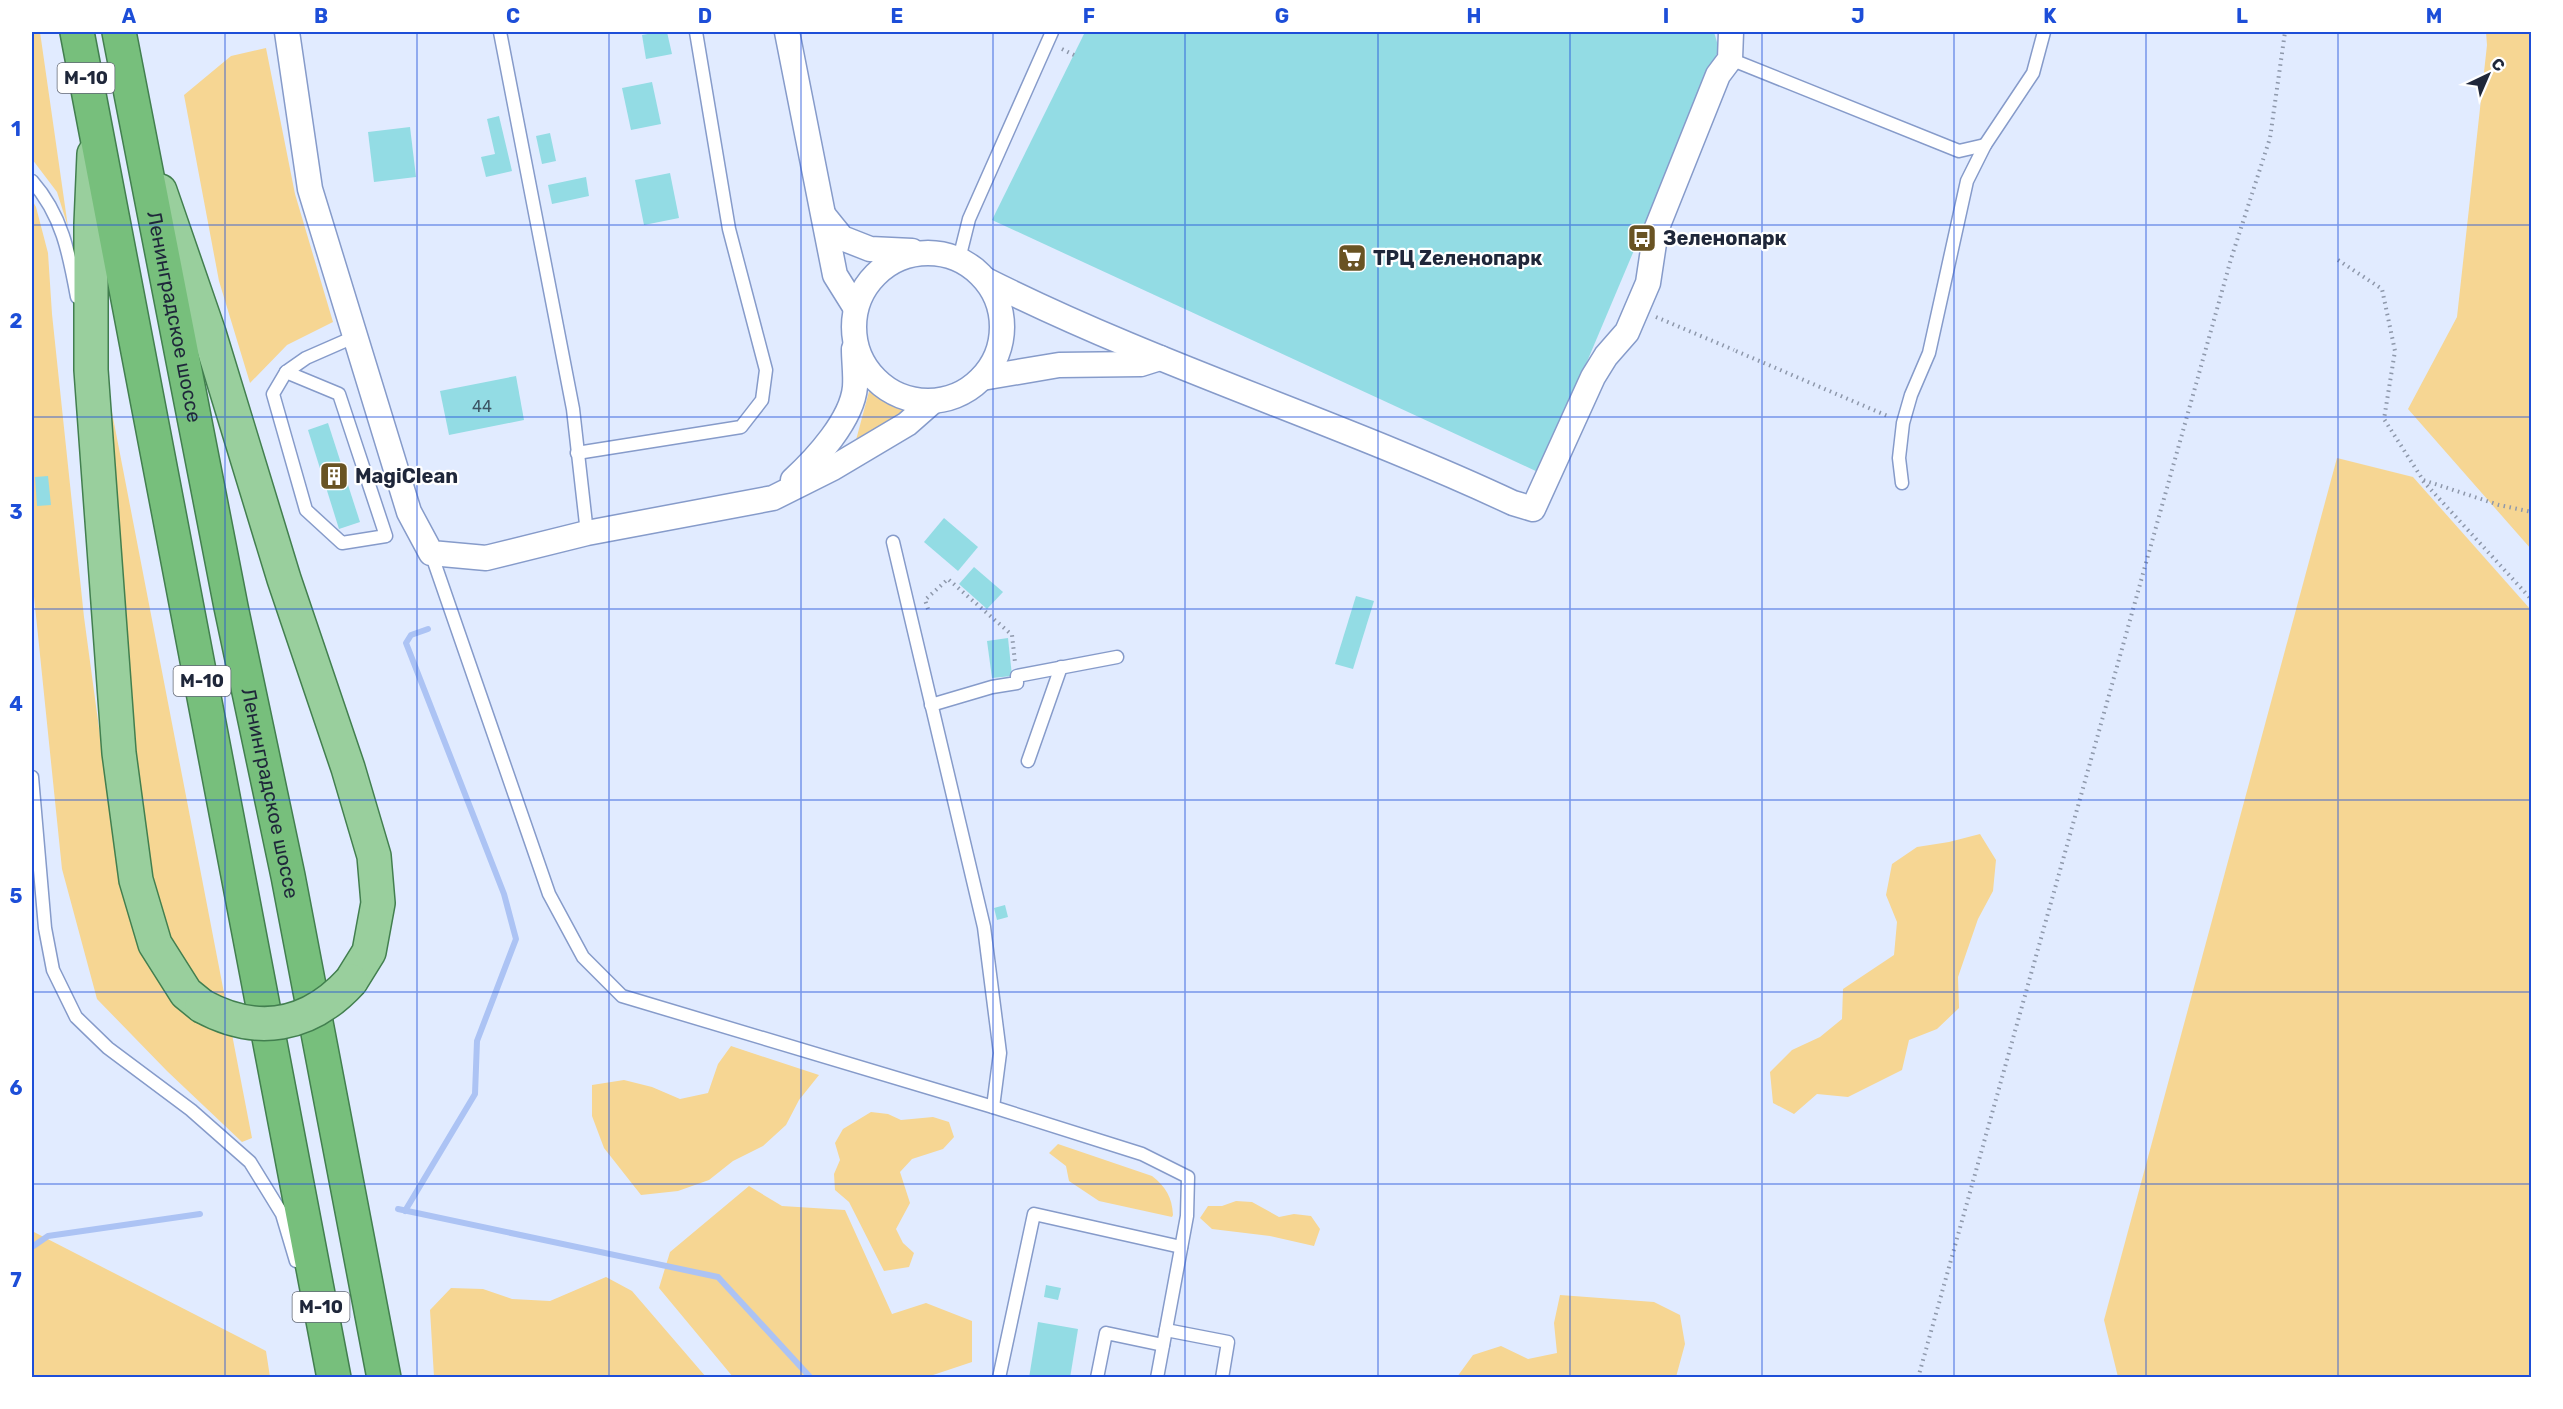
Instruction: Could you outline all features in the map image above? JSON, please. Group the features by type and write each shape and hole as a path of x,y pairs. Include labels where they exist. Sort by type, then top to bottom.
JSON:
{"highway":[{"name":"М-10","path":"76,32 333,1377"},
{"name":"Ленинградское шоссе","path":"119,32 231,607 293,898 384,1377"}],"main road":[{"name":"М-10","path":"95,125 91,224 91,370 119,753 136,880 156,944 186,993 202,1006 224,1018 250,1024 280,1023 313,1013 336,998 351,981 369,952 378,903 374,856 348,768 284,579 209,333 138,124"}],"street":[{"path":"287,32 310,189 409,512 431,553 486,558 588,533 773,498 833,468 907,424 932,402"},
{"path":"787,32 835,275 855,307"},
{"path":"825,217 842,238 870,249 940,253 959,259 986,280 1028,301 1160,358 1513,503 1533,508 1593,376 1606,356 1627,332 1648,283 1656,230 1718,75 1730,59 1731,32"},
{"path":"773,498 815,460 844,418 855,389 853,335 855,307 869,280 892,260 921,252"},
{"path":"853,335 861,362 879,384 904,398 932,402 959,395 982,378 997,356 1003,330 999,303 986,280"},
{"path":"982,378 1059,365 1141,364 1160,358"}],"lane":[{"path":"500,32 573,409 588,533"},
{"path":"577,453 741,426 762,400 766,370 729,229 696,32"},
{"path":"959,259 969,219 1052,32"},
{"path":"1902,483 1899,458 1903,423 1911,395 1929,353 1967,181 1985,145 2033,73 2044,32"},
{"path":"1730,59 1959,151 1985,145"},
{"path":"32,181 47,198 68,248 91,370"},
{"path":"286,372 339,394 386,536 342,543 306,510 273,394 286,372 306,358 354,337"},
{"path":"893,542 984,927 1000,1053 993,1107"},
{"path":"431,553 549,894 583,957 622,996 1142,1154 1188,1177 1187,1216 1157,1377"},
{"path":"931,705 992,687 1017,683 1017,675 1117,657"},
{"path":"1028,761 1061,668"},
{"path":"32,777 45,928 53,970 76,1017 108,1048 190,1110 250,1162 282,1214 299,1271"},
{"path":"999,1377 1034,1214 1181,1247"},
{"path":"305,1294 333,1377"},
{"path":"1166,1330 1228,1342 1222,1377"},
{"path":"1097,1377 1106,1333 1163,1345"}],"path":[{"path":"1918,1377 2228,271 2270,138 2285,32"},
{"path":"2338,260 2382,289 2396,351 2384,419 2423,480 2532,600"},
{"path":"1652,315 1903,423"},
{"path":"2423,480 2499,505 2532,512"},
{"path":"928,609 926,600 948,579 1012,636 1017,675"}],"shaded area":[{"path":"32,32 40,32 68,227 57,192 32,159"},
{"path":"2486,32 2531,32 2531,549 2408,409 2457,317 2487,45"},
{"path":"266,48 295,194 333,322 287,345 250,383 219,281 184,95 231,56"},
{"path":"32,200 36,207 48,253 52,314 84,617 103,758 127,889 165,938 149,874 135,751 105,376 252,1138 242,1142 167,1071 97,999 62,869 32,577"},
{"path":"870,388 908,410 856,440"},
{"path":"2337,458 2413,477 2531,610 2531,1377 2118,1377 2104,1320"},
{"path":"1980,834 1996,860 1993,891 1978,919 1958,977 1959,1008 1937,1029 1909,1040 1902,1070 1848,1097 1817,1094 1794,1114 1773,1103 1770,1072 1792,1050 1820,1037 1842,1019 1843,989 1894,955 1897,922 1886,895 1892,864 1917,847"},
{"path":"731,1046 819,1075 799,1100 786,1125 763,1146 733,1161 709,1180 678,1191 641,1195 604,1148 592,1116 592,1085 624,1080 652,1087 680,1099 708,1093 718,1064"},
{"path":"871,1112 888,1114 901,1120 933,1117 949,1122 954,1137 943,1149 912,1159 900,1172 910,1203 896,1229 903,1243 914,1253 909,1267 884,1271 849,1202 835,1190 834,1174 840,1160 835,1143 843,1129"},
{"path":"1058,1144 1152,1176 1161,1184 1170,1198 1172,1217 1099,1201 1069,1181 1066,1166 1049,1153"},
{"path":"749,1186 782,1206 845,1210 892,1314 926,1303 972,1321 972,1362 933,1375 933,1377 733,1377 659,1288 670,1252"},
{"path":"1236,1201 1252,1202 1279,1217 1294,1214 1311,1216 1320,1229 1314,1246 1270,1236 1212,1229 1200,1218 1208,1206 1222,1206"},
{"path":"32,1231 266,1351 270,1377 32,1377"},
{"path":"606,1277 632,1291 706,1377 434,1377 430,1310 451,1288 483,1289 512,1299 550,1301"},
{"path":"1560,1295 1654,1302 1680,1315 1685,1344 1676,1377 1457,1377 1473,1355 1501,1346 1528,1359 1557,1353 1554,1323"}],"building":[{"path":"667,32 672,54 646,59 642,35"},
{"name":"ТРЦ Zеленопарк","path":"1085,32 1714,32 1719,49 1540,473 992,220"},
{"path":"652,82 661,124 631,130 622,88"},
{"path":"499,116 512,171 486,177 481,157 495,154 487,119"},
{"path":"410,127 416,177 374,182 368,132"},
{"path":"550,133 556,161 542,164 536,136"},
{"path":"670,173 679,218 644,225 635,180"},
{"path":"586,177 589,196 552,204 548,185"},
{"path":"516,376 524,420 449,435 440,391"},
{"name":"MagiClean","path":"328,423 360,522 339,529 308,430"},
{"path":"48,476 51,505 37,506 35,477"},
{"path":"944,518 978,547 958,571 924,542"},
{"path":"974,567 1003,592 987,609 959,584"},
{"path":"1356,596 1374,601 1353,669 1335,664"},
{"path":"1008,638 1012,676 992,678 987,641"},
{"path":"1005,905 1008,917 997,920 994,908"},
{"path":"1046,1285 1061,1288 1058,1300 1044,1297"},
{"path":"1038,1322 1078,1329 1070,1378 1029,1378"}],"waterway":[{"path":"405,1211 475,1094 477,1041 516,939 504,894 406,643 411,635 428,629"},
{"path":"398,1209 718,1277 811,1378"},
{"path":"32,1247 48,1236 200,1214"}],"place":[{"name":"Зеленопарк","path":"1642,238"},
{"name":"ТРЦ Zеленопарк","path":"1352,258"},
{"name":"MagiClean","path":"334,476"}]}
